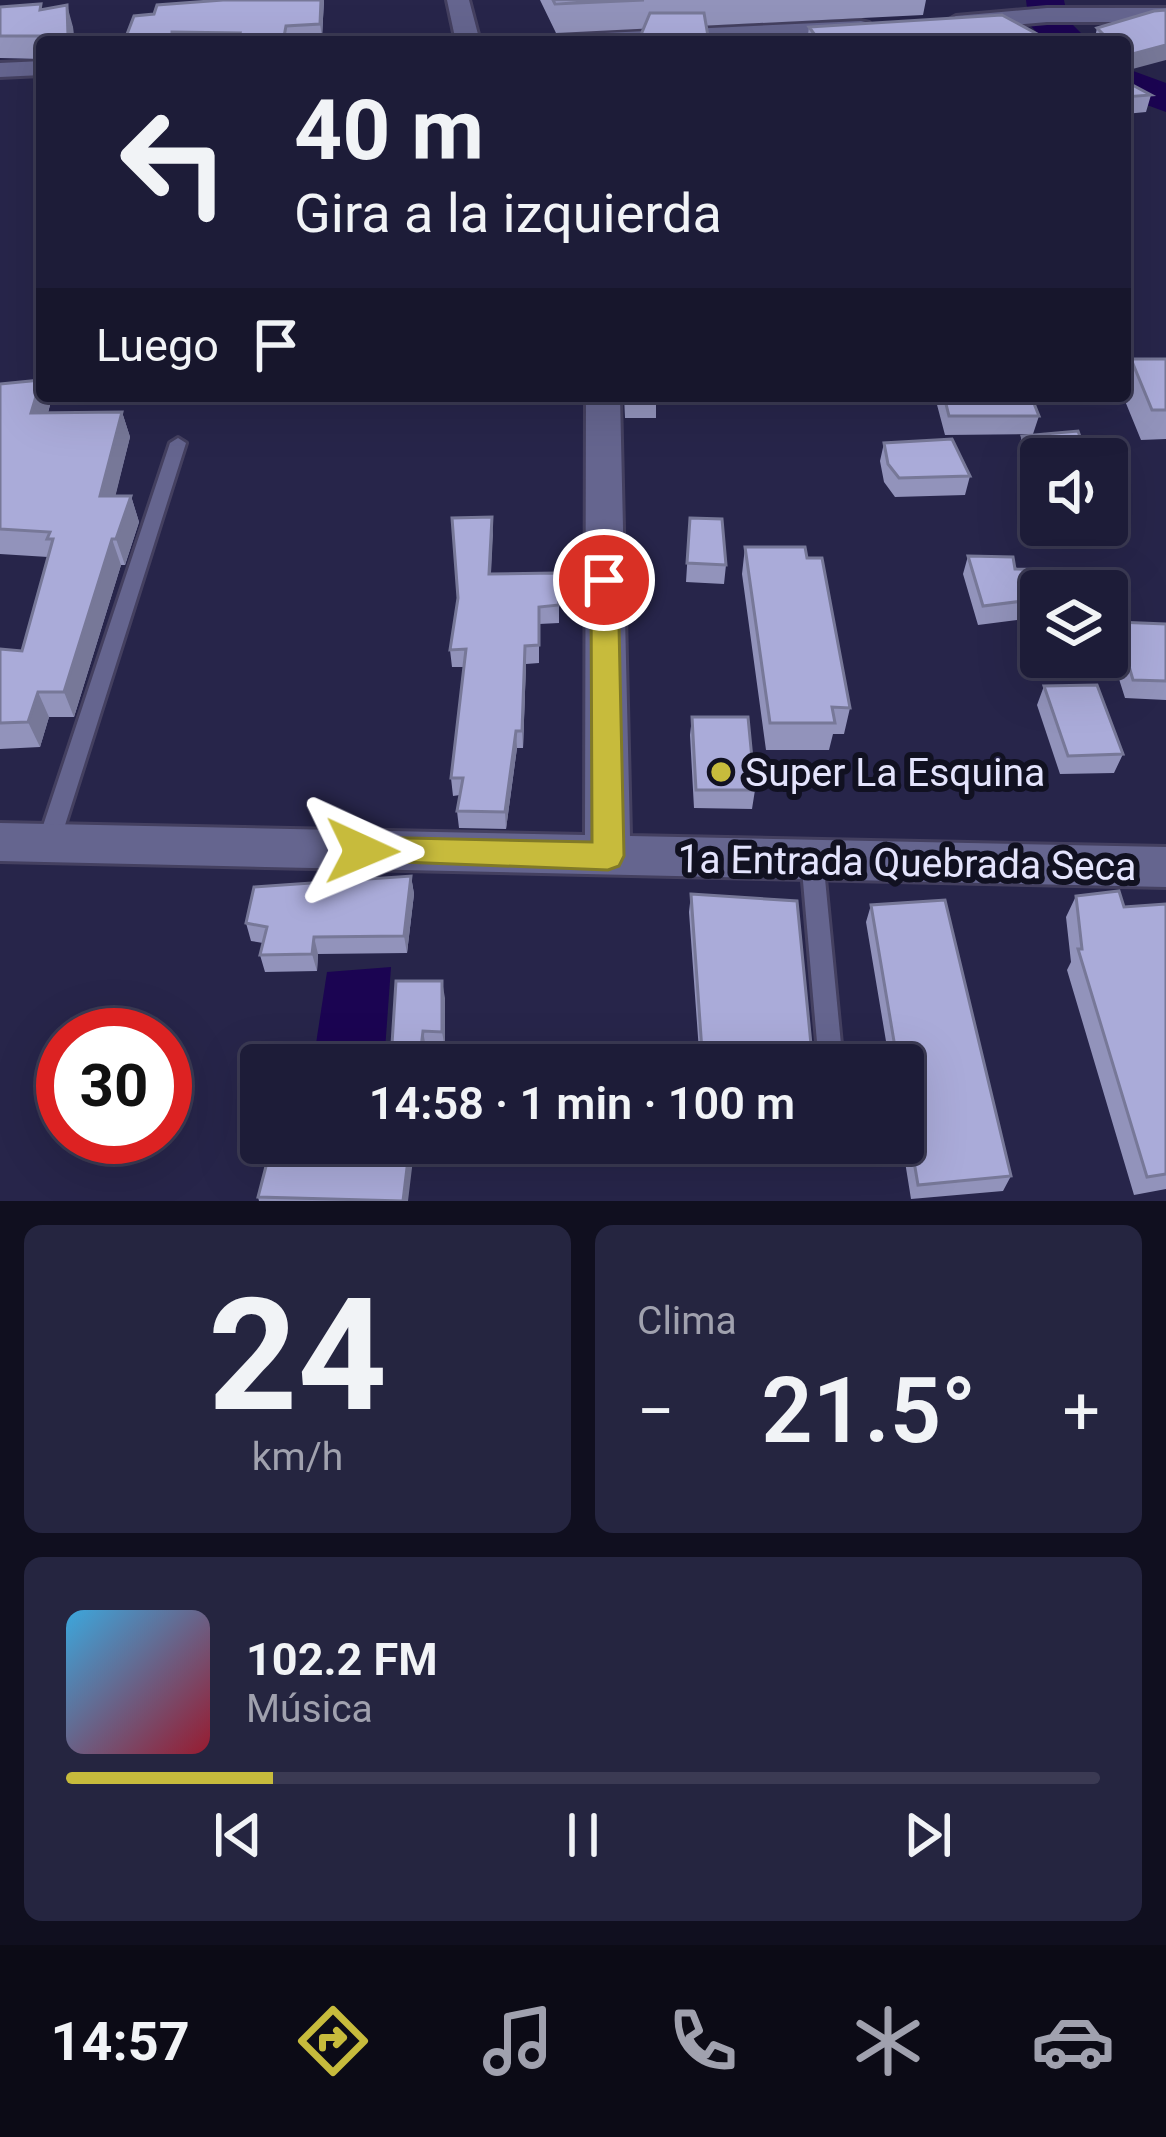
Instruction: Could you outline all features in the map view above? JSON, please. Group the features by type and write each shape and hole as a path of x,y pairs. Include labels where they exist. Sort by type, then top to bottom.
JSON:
{"street":[{"path":"458,0 467,36"},
{"path":"930,26 1047,15 1166,15"},
{"path":"699,36 880,27"},
{"path":"0,70 36,68"},
{"path":"603,402 608,856"},
{"name":"1a Entrada Quebrada Seca","path":"0,842 1166,867"}],"lane":[{"path":"48,844 178,443"},
{"path":"812,858 830,1044"}],"shaded area":[{"path":"391,967 385,1044 316,1044 327,972"}],"building":[{"path":"321,0 320,24 286,26 284,36 172,32 172,36 126,36 134,16 154,14 157,5"},
{"path":"553,0 644,0 555,4"},
{"path":"41,4 40,10 67,5 68,36 0,36 0,7"},
{"path":"1166,10 1166,45 1131,54 1131,36 1105,36 1097,28"},
{"path":"650,13 704,13 708,36 640,36"},
{"path":"1002,15 1041,36 816,36 809,27"},
{"path":"1131,84 1151,95 1131,97"},
{"path":"1131,359 1166,359 1166,410 1152,410"},
{"path":"36,380 31,413 122,412 100,496 131,496 116,539 112,539 64,692 38,692 28,722 0,723 0,649 22,651 53,539 47,539 50,532 0,529 0,384"},
{"path":"946,402 1033,402 1039,416 949,416"},
{"path":"1078,431 1080,438 1023,438"},
{"path":"952,439 970,476 899,478 888,464 884,443"},
{"path":"492,517 489,574 556,573 559,605 539,607 539,645 525,646 522,731 516,731 505,812 457,811 463,778 451,778 466,649 450,650 458,598 452,518"},
{"path":"690,518 722,519 726,565 687,563"},
{"path":"745,547 805,547 807,558 822,558 850,708 832,707 835,723 770,723"},
{"path":"968,556 1013,557 1015,569 1052,570 1020,570 1020,601 983,606"},
{"path":"1128,622 1166,624 1166,681 1133,680"},
{"path":"1097,685 1123,754 1068,756 1044,686"},
{"name":"Super La Esquina","path":"692,717 748,717 755,790 696,790"},
{"path":"411,876 404,936 314,937 312,954 260,955 267,927 246,923 254,887"},
{"path":"1119,891 1124,907 1166,904 1166,1174 1147,1177 1078,949 1082,949 1076,896"},
{"path":"691,894 797,901 811,1044 702,1044"},
{"path":"945,900 1011,1176 918,1185 914,1164 924,1164 924,1044 894,1044 871,905"},
{"path":"396,981 442,981 442,1032 423,1031 421,1044 392,1044"},
{"path":"267,1164 407,1164 403,1201 258,1197"}],"waterway":[{"path":"1045,0 1049,24 1063,36"},
{"path":"1131,84 1166,99"}],"place":[{"name":"Super La Esquina","path":"721,772"}],"route":[{"path":"362,851 608,856 604,580"}]}
